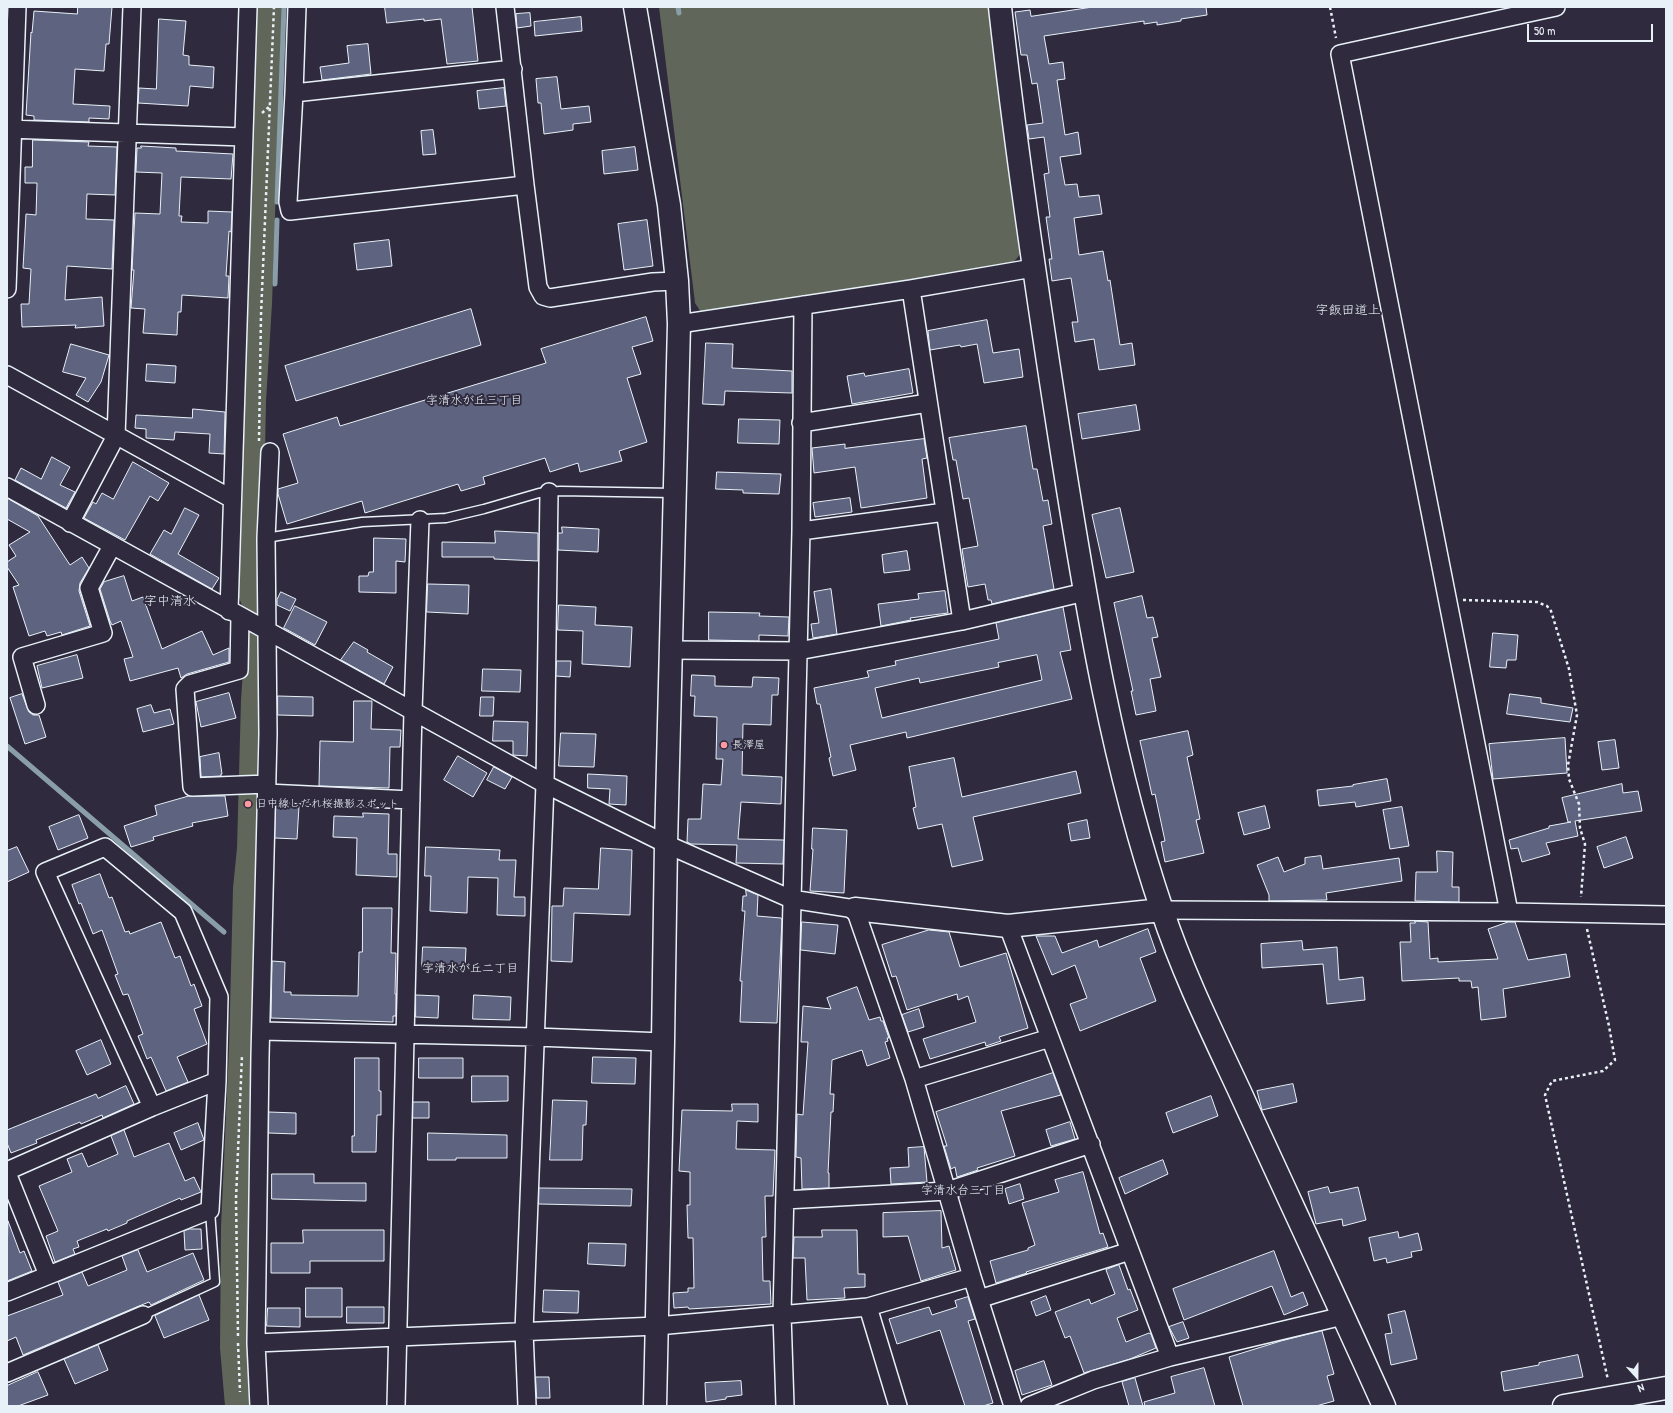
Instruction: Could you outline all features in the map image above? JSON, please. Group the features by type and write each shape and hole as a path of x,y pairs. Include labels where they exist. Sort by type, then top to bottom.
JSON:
{"main road":[{"path":"635,7 669,205 677,281 679,324 670,650 664,1042 655,1406"},
{"path":"1000,7 1011,106 1033,268 1085,592 1106,701 1129,797 1162,910 1194,992 1384,1406"},
{"path":"855,909 1008,926 1162,910"},
{"path":"1564,1406 1666,1388"}],"street":[{"path":"7,289 10,129 17,7"},
{"path":"70,523 116,436 132,7"},
{"path":"248,7 232,499 235,613 239,670 190,684 185,688 192,787 267,788 411,800"},
{"path":"297,7 288,202 290,211 525,186"},
{"path":"505,7 538,287 543,296 550,298 653,282 677,281"},
{"path":"1509,912 1340,54 1556,7"},
{"path":"294,93 513,68"},
{"path":"10,129 244,137"},
{"path":"679,324 911,289 1033,268"},
{"path":"911,289 962,621"},
{"path":"785,1406 782,1314 801,531 803,305"},
{"path":"7,375 232,499"},
{"path":"801,423 928,402"},
{"path":"259,1406 256,1343 260,1031 268,734 266,538 270,452"},
{"path":"7,487 545,784 666,844 791,899 855,909 914,1079 972,1277 1014,1406"},
{"path":"527,1406 524,1331 545,784 548,492"},
{"path":"801,531 945,512"},
{"path":"396,1406 413,711 420,520"},
{"path":"36,705 22,657 103,633 89,588 112,546"},
{"path":"670,650 798,651 962,621 1085,592"},
{"path":"7,1292 210,1210 217,1081 219,997 183,912 105,847 45,872 152,1107"},
{"path":"1162,910 1509,912 1666,915"},
{"path":"1008,926 1170,1357"},
{"path":"260,1031 536,1037 664,1042"},
{"path":"914,1079 1050,1038"},
{"path":"48,1275 7,1172 152,1107 217,1081"},
{"path":"785,1200 947,1191 1091,1144"},
{"path":"979,1299 1130,1251"},
{"path":"256,1343 657,1326 868,1307 972,1277"},
{"path":"868,1307 898,1406"},
{"path":"7,1373 142,1315"},
{"path":"1029,1406 1094,1380 1170,1357 1343,1316"}],"lane":[{"path":"266,538 362,522 420,520 454,516 539,493 548,492 674,493"},
{"path":"142,1315 214,1282 210,1210"}],"path":[{"path":"1330,7 1340,54"},
{"path":"1447,600 1537,602 1547,606 1552,611 1569,669 1577,715 1568,765 1569,779 1579,804 1580,828 1585,844 1580,902 1609,1026 1615,1060 1603,1071 1552,1081 1545,1094 1612,1398"}],"green space":[{"path":"256,7 282,7 272,304 266,401 262,613 257,615 243,608 238,595"},
{"path":"659,7 998,7 1021,253 1013,263 703,315 695,303"},
{"path":"246,627 260,634 257,781 261,788 260,824 257,825 256,1406 225,1406 220,1348 221,1227 229,1049 233,888 237,848 241,700"}],"building":[{"path":"78,7 112,7 109,44 106,44 104,71 75,69 73,104 110,106 109,119 89,118 89,122 34,120 34,116 26,115 31,32 32,33 34,11 77,14"},
{"path":"385,7 472,7 478,61 447,64 441,19 424,21 424,19 387,23"},
{"path":"1093,7 1206,7 1207,15 1157,25 1157,22 1144,24 1144,21 1044,36 1049,64 1063,62 1065,79 1057,80 1065,135 1078,132 1081,154 1060,157 1065,185 1077,184 1079,197 1099,195 1102,214 1074,218 1079,255 1103,251 1108,281 1110,280 1120,345 1132,343 1135,365 1099,370 1094,339 1075,342 1072,322 1078,322 1071,278 1052,281 1049,259 1052,259 1046,217 1050,217 1044,174 1049,173 1044,137 1029,139 1027,125 1043,123 1037,83 1032,84 1027,55 1021,55 1015,12 1030,10 1031,16"},
{"path":"530,13 531,26 517,28 516,14"},
{"path":"581,17 582,31 535,36 534,22"},
{"path":"159,19 186,21 183,55 189,56 189,65 214,67 213,88 190,86 188,106 138,103 139,88 156,89"},
{"path":"368,44 371,74 322,80 320,67 349,63 347,46"},
{"path":"557,77 561,109 589,106 591,122 573,124 573,130 544,134 541,103 538,103 536,79"},
{"path":"504,88 506,106 479,109 477,91"},
{"path":"433,130 436,154 423,155 421,131"},
{"path":"33,140 89,142 88,146 117,147 115,195 87,194 86,219 114,220 112,269 67,266 65,300 102,297 104,326 75,328 76,325 22,327 21,304 29,304 31,269 23,268 26,214 36,215 37,183 25,183 25,167 32,167"},
{"path":"141,146 176,148 176,151 233,154 231,179 181,177 179,216 182,216 181,222 208,223 208,211 232,212 231,232 229,231 226,276 229,276 228,298 182,295 181,312 178,312 177,335 143,333 145,309 131,308 134,270 132,270 135,213 160,214 162,173 136,172 137,148 141,148"},
{"path":"635,147 638,170 604,174 602,151"},
{"path":"647,220 653,266 624,270 618,224"},
{"path":"389,240 392,266 357,270 354,244"},
{"path":"471,309 481,345 296,401 285,366"},
{"path":"646,317 653,341 632,347 641,374 627,378 647,442 619,451 622,461 580,472 578,463 550,472 545,458 483,477 485,484 461,491 458,484 365,513 362,501 287,524 278,494 278,489 298,483 283,434 337,417 340,426 546,363 541,349"},
{"path":"987,320 993,353 1019,349 1023,377 984,383 977,344 930,350 928,331"},
{"path":"706,343 733,344 732,368 792,371 792,393 725,391 724,405 703,404"},
{"path":"71,344 109,355 101,382 88,402 76,395 86,378 63,372"},
{"path":"147,364 176,366 175,383 146,381"},
{"path":"909,369 913,393 852,404 847,376 864,373 865,376"},
{"path":"1136,405 1140,430 1082,439 1078,414"},
{"path":"193,409 225,412 224,454 209,453 210,434 175,432 174,440 146,438 146,429 135,428 136,415 192,418"},
{"path":"739,419 780,420 779,444 738,443"},
{"path":"1026,426 1033,469 1037,469 1043,501 1048,500 1052,524 1043,526 1054,589 992,604 991,600 988,600 985,584 968,587 962,549 978,546 969,498 963,499 956,460 953,460 949,438"},
{"path":"924,439 927,458 922,459 927,498 861,508 855,467 814,473 812,448 845,444 845,448"},
{"path":"52,457 70,467 60,485 75,492 66,508 15,480 21,468 41,479"},
{"path":"133,462 169,483 158,501 150,496 125,540 84,518 93,502 96,504 102,493 113,499"},
{"path":"717,472 781,474 779,494 743,493 743,490 716,489"},
{"path":"7,498 38,516 70,565 82,557 89,568 80,583 79,591 90,626 62,635 61,632 47,636 45,631 29,636 13,587 19,585 7,567 7,562 16,556 9,545 30,532 7,519"},
{"path":"850,498 852,512 815,517 813,503"},
{"path":"185,508 199,515 178,554 219,578 212,589 150,554 164,530 171,534"},
{"path":"1120,508 1134,572 1106,578 1092,515"},
{"path":"562,527 599,529 598,552 558,550 558,533 562,533"},
{"path":"495,531 538,533 538,561 494,559 494,557 442,557 442,542 495,543"},
{"path":"374,538 406,539 405,562 396,561 396,593 359,592 359,576 368,576 369,572 373,572"},
{"path":"907,551 910,570 884,573 882,555"},
{"path":"124,576 132,601 143,597 162,649 202,631 213,655 229,648 229,662 187,674 181,678 178,668 130,681 124,659 133,657 121,621 112,625 110,621 100,589 104,582"},
{"path":"428,584 469,585 468,614 427,612"},
{"path":"831,589 837,634 813,638 811,624 819,623 814,592"},
{"path":"945,591 948,613 910,618 911,620 881,626 878,604 919,599 918,594"},
{"path":"281,592 296,599 290,611 277,605 277,600"},
{"path":"1142,596 1147,618 1153,617 1158,637 1152,638 1161,677 1150,679 1156,711 1136,715 1131,691 1133,691 1114,603"},
{"path":"559,605 596,607 595,625 632,627 630,667 582,664 583,631 558,630"},
{"path":"295,606 327,622 315,645 284,628"},
{"path":"1063,607 1071,650 1060,652 1072,699 907,738 906,732 850,745 856,770 833,776 829,758 831,757 820,704 817,704 814,688 869,677 867,671 896,665 895,661 999,639 996,623","holes":["1037,655 1042,680 882,718 875,688 919,678 920,683 999,667 998,663"]},
{"path":"709,612 760,613 759,616 789,617 788,636 759,635 759,641 709,640"},
{"path":"1493,633 1518,635 1516,660 1507,660 1506,668 1490,667"},
{"path":"354,642 368,650 367,652 393,667 384,684 341,660"},
{"path":"77,655 83,678 42,688 37,666"},
{"path":"557,661 571,661 570,677 556,676"},
{"path":"483,669 521,670 520,692 482,691"},
{"path":"692,675 715,676 715,686 752,687 753,677 779,678 778,695 772,695 771,725 743,724 742,775 782,777 781,804 741,802 738,839 784,840 783,864 736,863 737,845 691,844 687,842 688,819 701,819 703,784 721,785 723,759 716,759 717,717 694,716 695,696 691,696"},
{"path":"229,693 236,718 201,727 196,702"},
{"path":"22,694 29,712 33,715 39,715 46,737 25,744 10,698"},
{"path":"1510,694 1541,698 1541,703 1573,708 1570,722 1507,714"},
{"path":"278,696 313,697 313,716 278,715"},
{"path":"481,697 494,697 493,716 480,716"},
{"path":"354,701 372,701 371,729 401,730 400,747 390,747 389,788 319,786 320,741 353,742"},
{"path":"151,705 154,713 170,709 174,724 143,732 137,709"},
{"path":"494,721 528,722 527,756 513,755 513,741 493,741"},
{"path":"1188,731 1193,755 1187,757 1200,819 1196,820 1204,853 1165,862 1161,842 1165,841 1155,794 1152,795 1140,741"},
{"path":"561,733 596,734 594,767 559,766"},
{"path":"1565,738 1567,773 1493,779 1489,744"},
{"path":"1615,740 1619,768 1602,770 1598,742"},
{"path":"219,753 221,776 201,777 200,757"},
{"path":"458,756 487,773 473,797 444,780"},
{"path":"954,758 962,797 1076,771 1081,793 973,817 983,860 952,867 942,824 918,829 913,808 916,807 909,767"},
{"path":"494,767 512,777 505,789 487,780"},
{"path":"588,774 627,776 626,805 609,804 610,789 588,788"},
{"path":"1387,779 1391,801 1356,807 1355,802 1319,806 1317,790 1353,786"},
{"path":"1622,784 1623,793 1638,791 1642,811 1575,821 1578,836 1546,843 1550,854 1522,862 1518,848 1511,849 1509,840 1549,828 1549,826 1571,822 1568,822 1562,798"},
{"path":"189,796 225,796 228,816 192,823 193,826 153,837 154,840 131,847 124,826 157,815 155,806"},
{"path":"276,805 299,806 297,839 275,838"},
{"path":"1265,806 1270,828 1244,835 1238,813"},
{"path":"1402,807 1409,846 1390,849 1383,810"},
{"path":"363,813 389,814 388,854 397,854 397,877 356,875 357,838 333,837 334,816 363,817"},
{"path":"79,815 88,838 58,850 49,827"},
{"path":"1087,820 1090,838 1071,841 1068,824"},
{"path":"813,828 847,830 844,893 810,891"},
{"path":"1626,837 1633,858 1604,868 1597,847"},
{"path":"17,847 29,872 7,882 7,851"},
{"path":"426,847 500,850 499,860 516,860 514,897 525,897 525,916 497,915 498,878 468,877 467,913 430,911 431,876 425,876"},
{"path":"601,848 632,850 630,915 574,913 572,962 551,961 552,906 563,906 564,888 598,889"},
{"path":"1437,851 1453,852 1452,887 1459,887 1459,902 1415,901 1416,872 1437,872"},
{"path":"1321,856 1323,869 1399,858 1402,881 1326,893 1327,900 1269,901 1269,895 1257,865 1278,857 1284,872 1305,864 1305,858"},
{"path":"100,874 109,898 112,897 125,932 129,931 130,934 161,922 175,958 180,956 191,986 194,984 202,1006 194,1009 207,1044 177,1057 188,1082 166,1091 151,1057 147,1059 138,1036 143,1034 128,994 123,995 115,975 118,974 102,930 93,934 72,885"},
{"path":"746,890 758,895 757,916 781,918 782,920 777,1023 740,1022 742,981 740,981 745,911 742,911 743,896 746,896"},
{"path":"363,908 392,908 391,953 396,953 396,1016 393,1016 393,1022 271,1018 272,961 285,962 284,992 291,992 291,995 358,996 359,952 362,952"},
{"path":"1415,921 1428,922 1430,959 1438,958 1438,962 1498,959 1488,929 1508,922 1515,922 1528,960 1566,954 1570,977 1503,989 1506,1017 1481,1020 1478,987 1472,988 1471,981 1459,981 1459,978 1402,981 1400,942 1411,942 1410,923 1415,923"},
{"path":"802,922 838,925 835,954 801,950"},
{"path":"1148,929 1156,952 1140,958 1156,1001 1080,1031 1070,1004 1087,998 1075,965 1052,975 1036,936 1055,936 1062,953 1097,940 1099,947"},
{"path":"929,930 949,932 960,967 1006,953 1028,1028 999,1037 1001,1041 986,1046 985,1042 930,1059 923,1039 976,1022 968,996 958,1000 957,994 907,1010 896,976 892,977 882,945"},
{"path":"1302,941 1303,950 1337,947 1339,980 1363,977 1365,1000 1327,1004 1323,964 1262,968 1261,944"},
{"path":"423,947 466,948 465,968 422,967"},
{"path":"857,987 869,1020 880,1017 881,1021 883,1021 889,1038 887,1038 888,1041 885,1042 890,1058 867,1066 862,1050 832,1060 830,1094 834,1094 833,1112 831,1112 828,1173 829,1188 802,1189 801,1158 796,1157 797,1114 803,1115 808,1042 801,1042 803,1006 831,1009 827,998"},
{"path":"416,995 439,996 438,1018 416,1017"},
{"path":"474,995 511,997 510,1020 473,1019"},
{"path":"919,1009 924,1027 908,1032 902,1015"},
{"path":"101,1040 111,1064 87,1075 76,1051"},
{"path":"593,1057 636,1058 635,1084 592,1083"},
{"path":"355,1058 379,1058 381,1115 377,1115 376,1152 352,1152 352,1136 354,1136"},
{"path":"419,1058 463,1058 463,1078 419,1078"},
{"path":"1053,1073 1061,1095 1001,1111 1015,1156 977,1168 978,1170 957,1177 955,1167 951,1169 944,1146 947,1146 936,1112"},
{"path":"472,1076 508,1076 508,1101 472,1102"},
{"path":"1293,1084 1297,1102 1262,1110 1257,1091"},
{"path":"126,1086 134,1104 103,1118 102,1115 81,1124 80,1122 36,1140 37,1143 11,1153 7,1143 7,1130 96,1094 98,1098"},
{"path":"1211,1096 1218,1116 1173,1133 1166,1113"},
{"path":"553,1100 587,1101 586,1125 583,1125 582,1160 550,1160"},
{"path":"413,1102 429,1102 429,1118 413,1118"},
{"path":"732,1104 758,1104 758,1122 737,1121 736,1149 775,1150 773,1196 765,1196 766,1237 762,1237 763,1281 770,1281 771,1304 689,1309 688,1307 674,1308 673,1293 688,1292 688,1288 694,1288 693,1238 688,1238 687,1205 690,1205 690,1172 679,1171 682,1110 732,1111"},
{"path":"269,1112 296,1113 296,1134 269,1133"},
{"path":"1070,1122 1075,1139 1051,1146 1046,1130"},
{"path":"198,1123 204,1140 181,1150 174,1133"},
{"path":"124,1130 134,1157 169,1143 185,1181 194,1177 201,1192 181,1200 180,1198 108,1231 107,1229 77,1241 79,1247 73,1249 75,1254 55,1262 46,1236 58,1231 39,1186 72,1172 67,1159 82,1153 88,1167 118,1154 111,1136"},
{"path":"428,1133 507,1135 507,1158 456,1158 456,1160 428,1160"},
{"path":"924,1147 927,1182 891,1184 890,1168 909,1167 908,1148"},
{"path":"1163,1160 1168,1174 1125,1194 1119,1178"},
{"path":"1083,1172 1100,1234 1103,1233 1108,1247 1026,1272 1027,1273 996,1283 990,1261 1028,1250 1028,1248 1035,1245 1022,1203 1059,1192 1055,1180"},
{"path":"272,1174 314,1174 314,1183 366,1183 366,1201 272,1199"},
{"path":"1020,1184 1024,1199 1009,1204 1005,1189"},
{"path":"1328,1187 1330,1193 1358,1187 1366,1220 1343,1226 1342,1219 1316,1224 1308,1192"},
{"path":"539,1188 632,1189 631,1206 539,1204"},
{"path":"941,1211 942,1248 949,1246 956,1270 921,1281 908,1236 883,1237 883,1213"},
{"path":"8,1221 20,1253 24,1251 32,1271 7,1281"},
{"path":"190,1229 201,1229 202,1249 185,1250 184,1231"},
{"path":"303,1230 384,1230 384,1261 310,1261 310,1273 271,1273 271,1243 303,1243"},
{"path":"822,1230 857,1230 858,1274 865,1274 865,1287 844,1288 845,1298 807,1300 805,1258 793,1258 794,1237 822,1237"},
{"path":"1398,1232 1399,1238 1418,1233 1422,1250 1411,1252 1412,1257 1387,1263 1386,1258 1374,1261 1369,1238"},
{"path":"589,1243 626,1244 625,1266 588,1264"},
{"path":"138,1250 147,1272 193,1253 204,1280 151,1305 149,1302 23,1355 16,1337 7,1341 7,1316 63,1295 58,1282 82,1272 88,1286 127,1270 122,1256"},
{"path":"1274,1251 1291,1297 1303,1292 1308,1305 1284,1315 1272,1286 1184,1320 1173,1289"},
{"path":"1119,1265 1128,1290 1130,1289 1138,1310 1117,1318 1126,1342 1149,1333 1151,1334 1156,1348 1130,1359 1084,1373 1070,1336 1065,1338 1055,1312 1089,1299 1091,1304 1115,1294 1106,1270"},
{"path":"306,1288 342,1288 342,1317 306,1317"},
{"path":"544,1290 579,1291 578,1313 543,1312"},
{"path":"199,1295 209,1320 164,1338 155,1316"},
{"path":"1046,1296 1051,1310 1036,1316 1031,1302"},
{"path":"968,1297 975,1319 968,1321 993,1403 983,1406 965,1406 940,1330 897,1344 889,1319 929,1307 932,1315 957,1307 955,1301"},
{"path":"347,1307 384,1307 384,1323 347,1323"},
{"path":"268,1308 300,1308 300,1327 267,1326"},
{"path":"1405,1311 1417,1359 1391,1365 1385,1334 1392,1333 1388,1315"},
{"path":"1183,1322 1189,1338 1177,1342 1169,1327"},
{"path":"1322,1331 1334,1374 1327,1376 1334,1401 1316,1406 1243,1406 1229,1357 1281,1341"},
{"path":"98,1345 108,1370 75,1384 64,1359"},
{"path":"1578,1355 1583,1377 1504,1391 1501,1372 1539,1365 1539,1363"},
{"path":"1044,1361 1052,1385 1022,1395 1015,1371"},
{"path":"1204,1368 1215,1406 1145,1406 1144,1402 1175,1393 1171,1377"},
{"path":"38,1372 48,1395 18,1406 7,1406 7,1386"},
{"path":"536,1377 549,1377 550,1398 537,1398"},
{"path":"1135,1378 1143,1406 1129,1406 1122,1382"},
{"path":"741,1381 742,1395 706,1402 705,1383"}],"waterway":[{"path":"277,202 284,7"},
{"path":"678,7 679,13"},
{"path":"275,284 277,220"},
{"path":"7,746 224,932"}],"place":[{"name":"長澤屋","path":"724,745"},
{"name":"日中線しだれ桜撮影スポット","path":"248,804"}],"district":[{"name":"字飯田道上","path":"1348,311"},
{"name":"字清水が丘三丁目","path":"474,401"},
{"name":"字中清水","path":"170,602"},
{"name":"字清水が丘二丁目","path":"470,969"},
{"name":"字清水台三丁目","path":"963,1191"}]}
